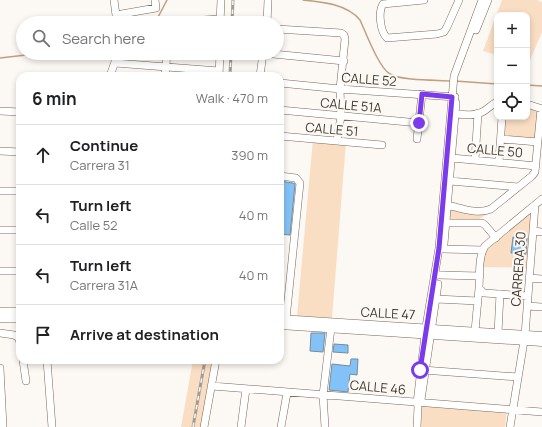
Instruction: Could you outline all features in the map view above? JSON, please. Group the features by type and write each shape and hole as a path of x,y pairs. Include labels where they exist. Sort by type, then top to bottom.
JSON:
{"main road":[{"path":"0,312 16,312"},
{"path":"0,318 16,318"},
{"name":"CALLE 47","path":"284,321 331,328 475,331 498,333 542,342"},
{"name":"CALLE 47","path":"284,321 524,338 542,336"}],"street":[{"path":"114,0 116,15 156,8 155,0"},
{"path":"220,16 221,0"},
{"path":"424,0 383,4 380,8 382,30 384,35 387,38 437,34 444,32 459,0"},
{"path":"428,331 436,299 439,248 456,78 482,0"},
{"path":"456,78 488,0"},
{"path":"267,16 268,1"},
{"path":"284,29 341,33 344,35 344,61 340,89 341,116 338,141"},
{"path":"284,55 344,61"},
{"path":"111,72 115,60"},
{"path":"130,60 166,68 201,72"},
{"path":"166,72 167,60"},
{"path":"219,72 220,60"},
{"path":"261,72 262,60"},
{"name":"CALLE 52","path":"284,83 454,97"},
{"path":"417,139 422,94"},
{"path":"416,427 428,331 443,249 446,223 455,114 454,97"},
{"path":"455,114 470,115 478,113 484,111 494,103"},
{"path":"448,205 477,212 484,212 491,209 532,176 535,169 542,109 530,105"},
{"name":"CALLE 51A","path":"284,110 419,123"},
{"path":"0,111 16,112"},
{"path":"475,160 478,113"},
{"path":"499,162 502,120"},
{"name":"CALLE 51","path":"284,136 382,145"},
{"path":"501,139 538,142"},
{"path":"0,151 16,152"},
{"name":"CALLE 50","path":"452,158 499,162 535,169"},
{"path":"284,176 296,178 300,183 284,306"},
{"path":"450,181 518,187"},
{"path":"0,191 16,191"},
{"path":"443,249 484,248 542,199"},
{"name":"CARRERA 30","path":"510,427 524,338 535,205"},
{"path":"446,223 482,223 496,238"},
{"path":"0,230 16,230"},
{"path":"533,231 542,232"},
{"path":"475,331 484,248"},
{"path":"0,271 16,272"},
{"path":"437,278 480,276"},
{"path":"529,278 542,279"},
{"path":"480,289 484,293 528,296"},
{"path":"498,333 500,294"},
{"path":"436,299 478,301"},
{"path":"527,306 542,307"},
{"path":"325,427 323,395 331,328"},
{"path":"0,333 16,336"},
{"path":"24,364 26,381"},
{"path":"47,364 52,427"},
{"path":"204,427 215,364"},
{"path":"0,368 3,427"},
{"path":"423,370 518,377"},
{"name":"CALLE 46","path":"212,386 418,404 542,412"},
{"path":"241,427 246,389"},
{"path":"281,427 286,393"}],"shaded area":[{"path":"502,0 537,0 542,2 542,32 530,60 530,12 498,12"},
{"path":"494,21 494,54 483,51"},
{"path":"530,105 541,109 538,142 501,139 502,120 530,120"},
{"path":"313,139 346,142 332,318 297,316"},
{"path":"447,205 484,212 485,215 480,219 482,223 446,223"},
{"path":"535,206 529,268 481,267 484,252 491,243"},
{"path":"192,364 215,364 204,427 181,427"},
{"path":"422,405 507,412 505,427 421,427"}],"building":[{"path":"284,182 295,184 290,235 284,234"},
{"path":"513,237 527,238 526,254 511,253"},
{"path":"311,333 325,333 323,352 310,351"},
{"path":"334,344 348,345 348,353 333,352"},
{"path":"351,359 358,359 357,375 350,374 348,392 329,390 332,364 350,366"}],"waterway":[{"path":"159,16 167,0"},
{"path":"303,0 342,7 355,15 360,20 373,50 382,65 390,74 402,78 451,81"},
{"path":"0,58 16,56"},
{"path":"455,81 494,84"},
{"path":"530,85 542,86"}],"railway":[{"path":"232,16 233,0"},
{"path":"230,72 231,60"},
{"path":"193,427 204,364"}],"route":[{"path":"419,123 422,94 452,97 439,248 420,370"}]}
